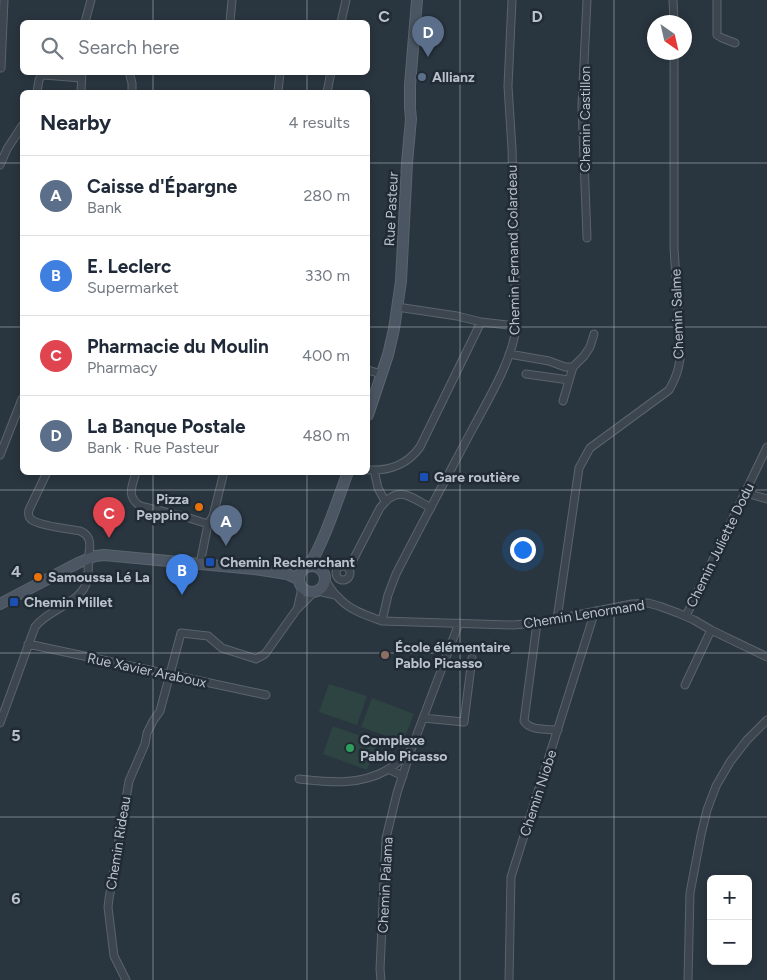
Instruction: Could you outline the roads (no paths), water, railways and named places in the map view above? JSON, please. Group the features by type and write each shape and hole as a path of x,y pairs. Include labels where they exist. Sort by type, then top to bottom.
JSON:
{"main road":[{"name":"Rue Pasteur","path":"370,409 388,355 401,281 406,163 411,119 410,85 417,0"},
{"path":"302,576 316,554 347,475"},
{"path":"302,576 309,592 316,592 324,584 323,572 320,568 328,526"},
{"path":"0,604 88,558 104,555 254,569 302,576 313,566 320,568"}],"street":[{"path":"1,68 4,0"},
{"path":"86,20 90,0"},
{"path":"230,20 232,0"},
{"path":"341,20 346,0"},
{"name":"Chemin Fernand Colardeau","path":"382,620 391,584 488,400 515,336 512,149 508,86 512,0"},
{"name":"Chemin Castillon","path":"587,0 582,106 587,238"},
{"path":"674,0 674,15"},
{"path":"717,0 717,35 736,43"},
{"name":"Chemin Salme","path":"557,619 579,468 590,448 669,390 676,379 679,369 681,352 674,248 674,60"},
{"path":"37,90 41,76 82,75 81,90"},
{"path":"130,75 132,90"},
{"path":"278,90 280,75"},
{"path":"327,90 330,75"},
{"path":"0,165 11,142 20,129"},
{"path":"397,308 516,326"},
{"path":"385,501 371,470 383,470 400,465 416,454 481,322"},
{"path":"563,401 573,367 590,347 594,334"},
{"path":"509,354 549,361 565,367 573,367"},
{"path":"370,371 381,374"},
{"path":"526,374 569,380"},
{"path":"0,455 20,404"},
{"name":"Chemin Juliette Dodu","path":"686,616 767,447"},
{"path":"0,722 35,627 40,620 75,598 81,592 87,580 90,541 86,533 38,523 30,519 28,515 28,510 46,475"},
{"path":"135,475 131,493 135,503 140,506 208,524"},
{"path":"200,564 208,524 213,516 223,475"},
{"path":"348,568 385,501 397,494 405,494 431,508"},
{"path":"746,494 767,499"},
{"path":"297,608 302,576"},
{"name":"Chemin Lenormand","path":"325,580 336,596 349,607 364,615 382,620 513,625 538,623 632,604 648,603 686,616 767,657"},
{"path":"297,608 316,592"},
{"name":"Chemin Lenormand","path":"316,592 336,596"},
{"name":"Chemin Rideau","path":"126,980 114,956 108,907 129,780 147,734 160,711 180,633 208,636 222,648 256,659 265,654 297,608"},
{"name":"Chemin Niobe","path":"509,980 511,877 595,611"},
{"name":"Chemin Palama","path":"381,980 386,838 402,776 459,623"},
{"path":"538,623 524,721 530,727 558,730"},
{"path":"685,685 712,630"},
{"name":"Rue Xavier Araboux","path":"28,644 266,695"},
{"path":"423,718 464,722 472,658"},
{"path":"688,980 690,893 700,835 707,810 716,786 730,762 747,740 767,720"},
{"path":"299,779 336,782 361,780 388,769 411,750"},
{"path":"388,769 402,776"}],"place":[{"name":"La Banque Postale","path":"428,57"},
{"name":"Allianz","path":"422,77"},
{"name":"Gare routière","path":"424,477"},
{"name":"Pizza Peppino","path":"199,507"},
{"name":"Pharmacie du Moulin","path":"109,538"},
{"name":"Caisse d'Épargne","path":"226,546"},
{"name":"Chemin Recherchant","path":"210,562"},
{"name":"Samoussa Lé La","path":"38,577"},
{"name":"E. Leclerc","path":"182,595"},
{"name":"Chemin Millet","path":"14,602"},
{"name":"École élémentaire Pablo Picasso","path":"385,655"},
{"name":"Complexe Pablo Picasso","path":"350,748"}]}
